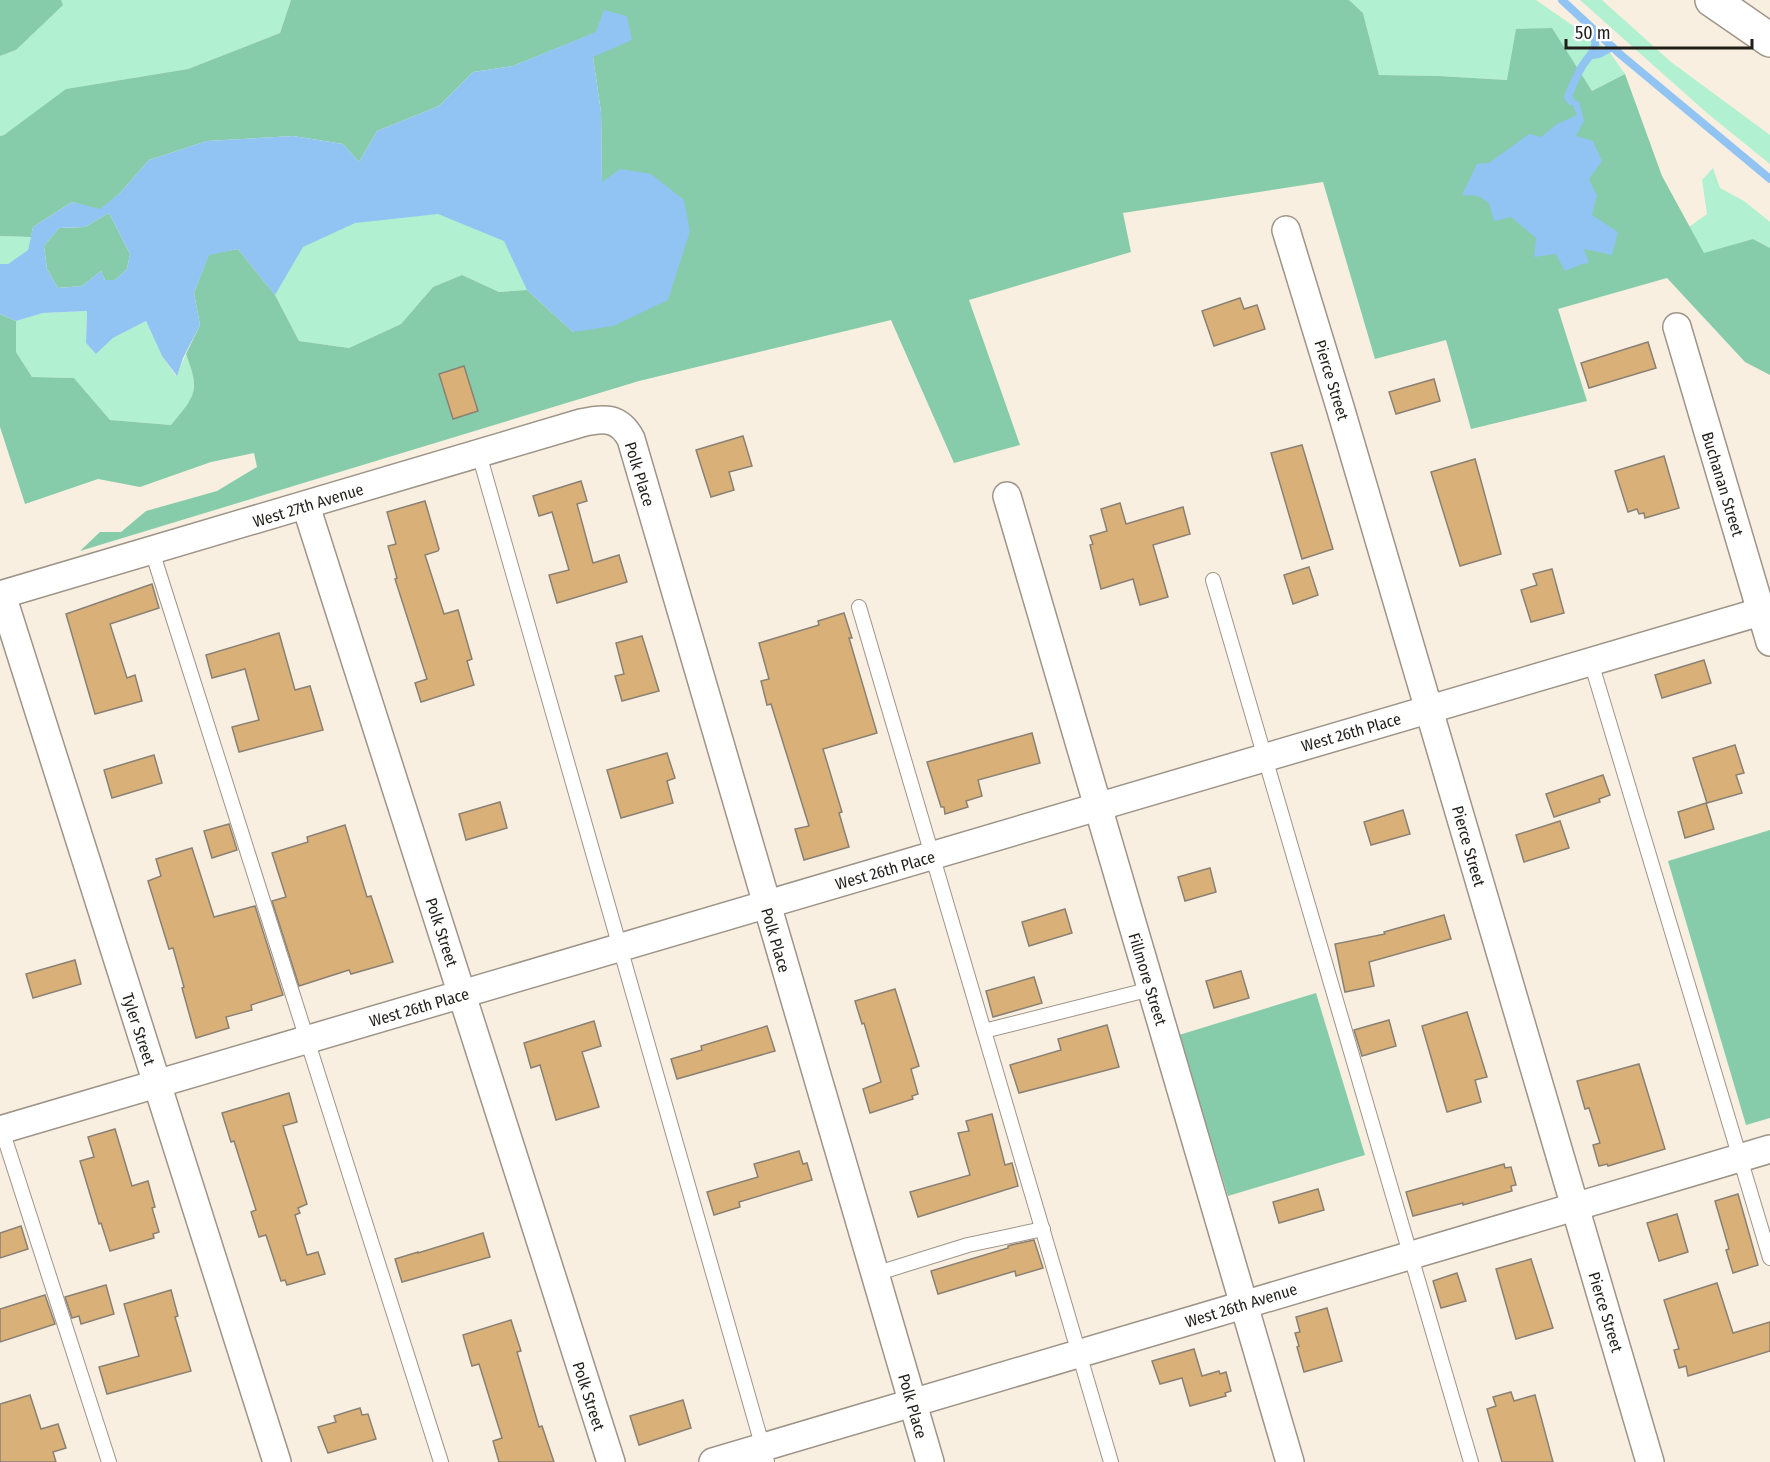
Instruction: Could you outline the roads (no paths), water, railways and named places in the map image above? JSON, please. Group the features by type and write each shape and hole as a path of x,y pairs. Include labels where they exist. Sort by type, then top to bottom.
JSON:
{"highway":[{"path":"1712,0 1770,40"}],"street":[{"name":"Pierce Street","path":"1286,230 1650,1462"},
{"name":"Buchanan Street","path":"1677,327 1766,610 1770,642"},
{"name":"West 27th Avenue","path":"1,595 581,423 595,420 617,422"},
{"name":"Polk Place","path":"617,422 626,429 631,439 765,905 930,1462"},
{"name":"Fillmore Street","path":"1007,496 1290,1462"},
{"name":"Polk Street","path":"306,506 610,1462"},
{"name":"Tyler Street","path":"1,595 277,1462"},
{"name":"West 26th Place","path":"1,1128 1766,610"},
{"name":"West 26th Avenue","path":"713,1462 764,1455 912,1403 1770,1149"}],"lane":[{"path":"479,454 764,1455"},
{"path":"152,551 441,1462"},
{"path":"1213,580 1471,1462"},
{"path":"859,607 1112,1462"},
{"path":"1592,662 1770,1258"},
{"path":"984,1031 1151,989"},
{"path":"1,1128 109,1462"},
{"path":"874,1274 969,1245 1043,1229"}],"water":[{"path":"604,10 627,16 632,40 593,57 601,112 602,182 620,169 651,174 684,200 690,231 668,300 613,326 573,332 527,290 504,241 438,214 355,223 303,247 275,295 238,249 209,255 194,293 200,325 183,358 177,376 162,356 146,321 113,338 96,354 86,343 87,311 43,313 16,321 0,314 0,264 8,264 28,250 33,227 72,202 100,209 120,193 149,160 207,141 293,136 343,144 359,162 377,131 439,106 473,72 513,66 596,32","holes":["109,213 130,254 127,269 115,280 105,280 101,271 82,286 58,288 47,269 44,246 59,228 85,227"]},
{"path":"1571,101 1579,101 1584,121 1576,136 1593,141 1602,161 1589,179 1597,196 1592,215 1618,232 1612,255 1584,249 1589,263 1565,271 1556,254 1534,257 1536,238 1511,217 1494,221 1489,203 1478,196 1462,195 1477,164 1489,163 1529,134 1541,137 1557,124 1577,115"}],"waterway":[{"path":"1562,0 1621,55 1770,179"},
{"path":"1571,101 1568,97 1573,85 1594,48 1595,31"},
{"path":"1591,55 1599,54 1612,47"}]}
